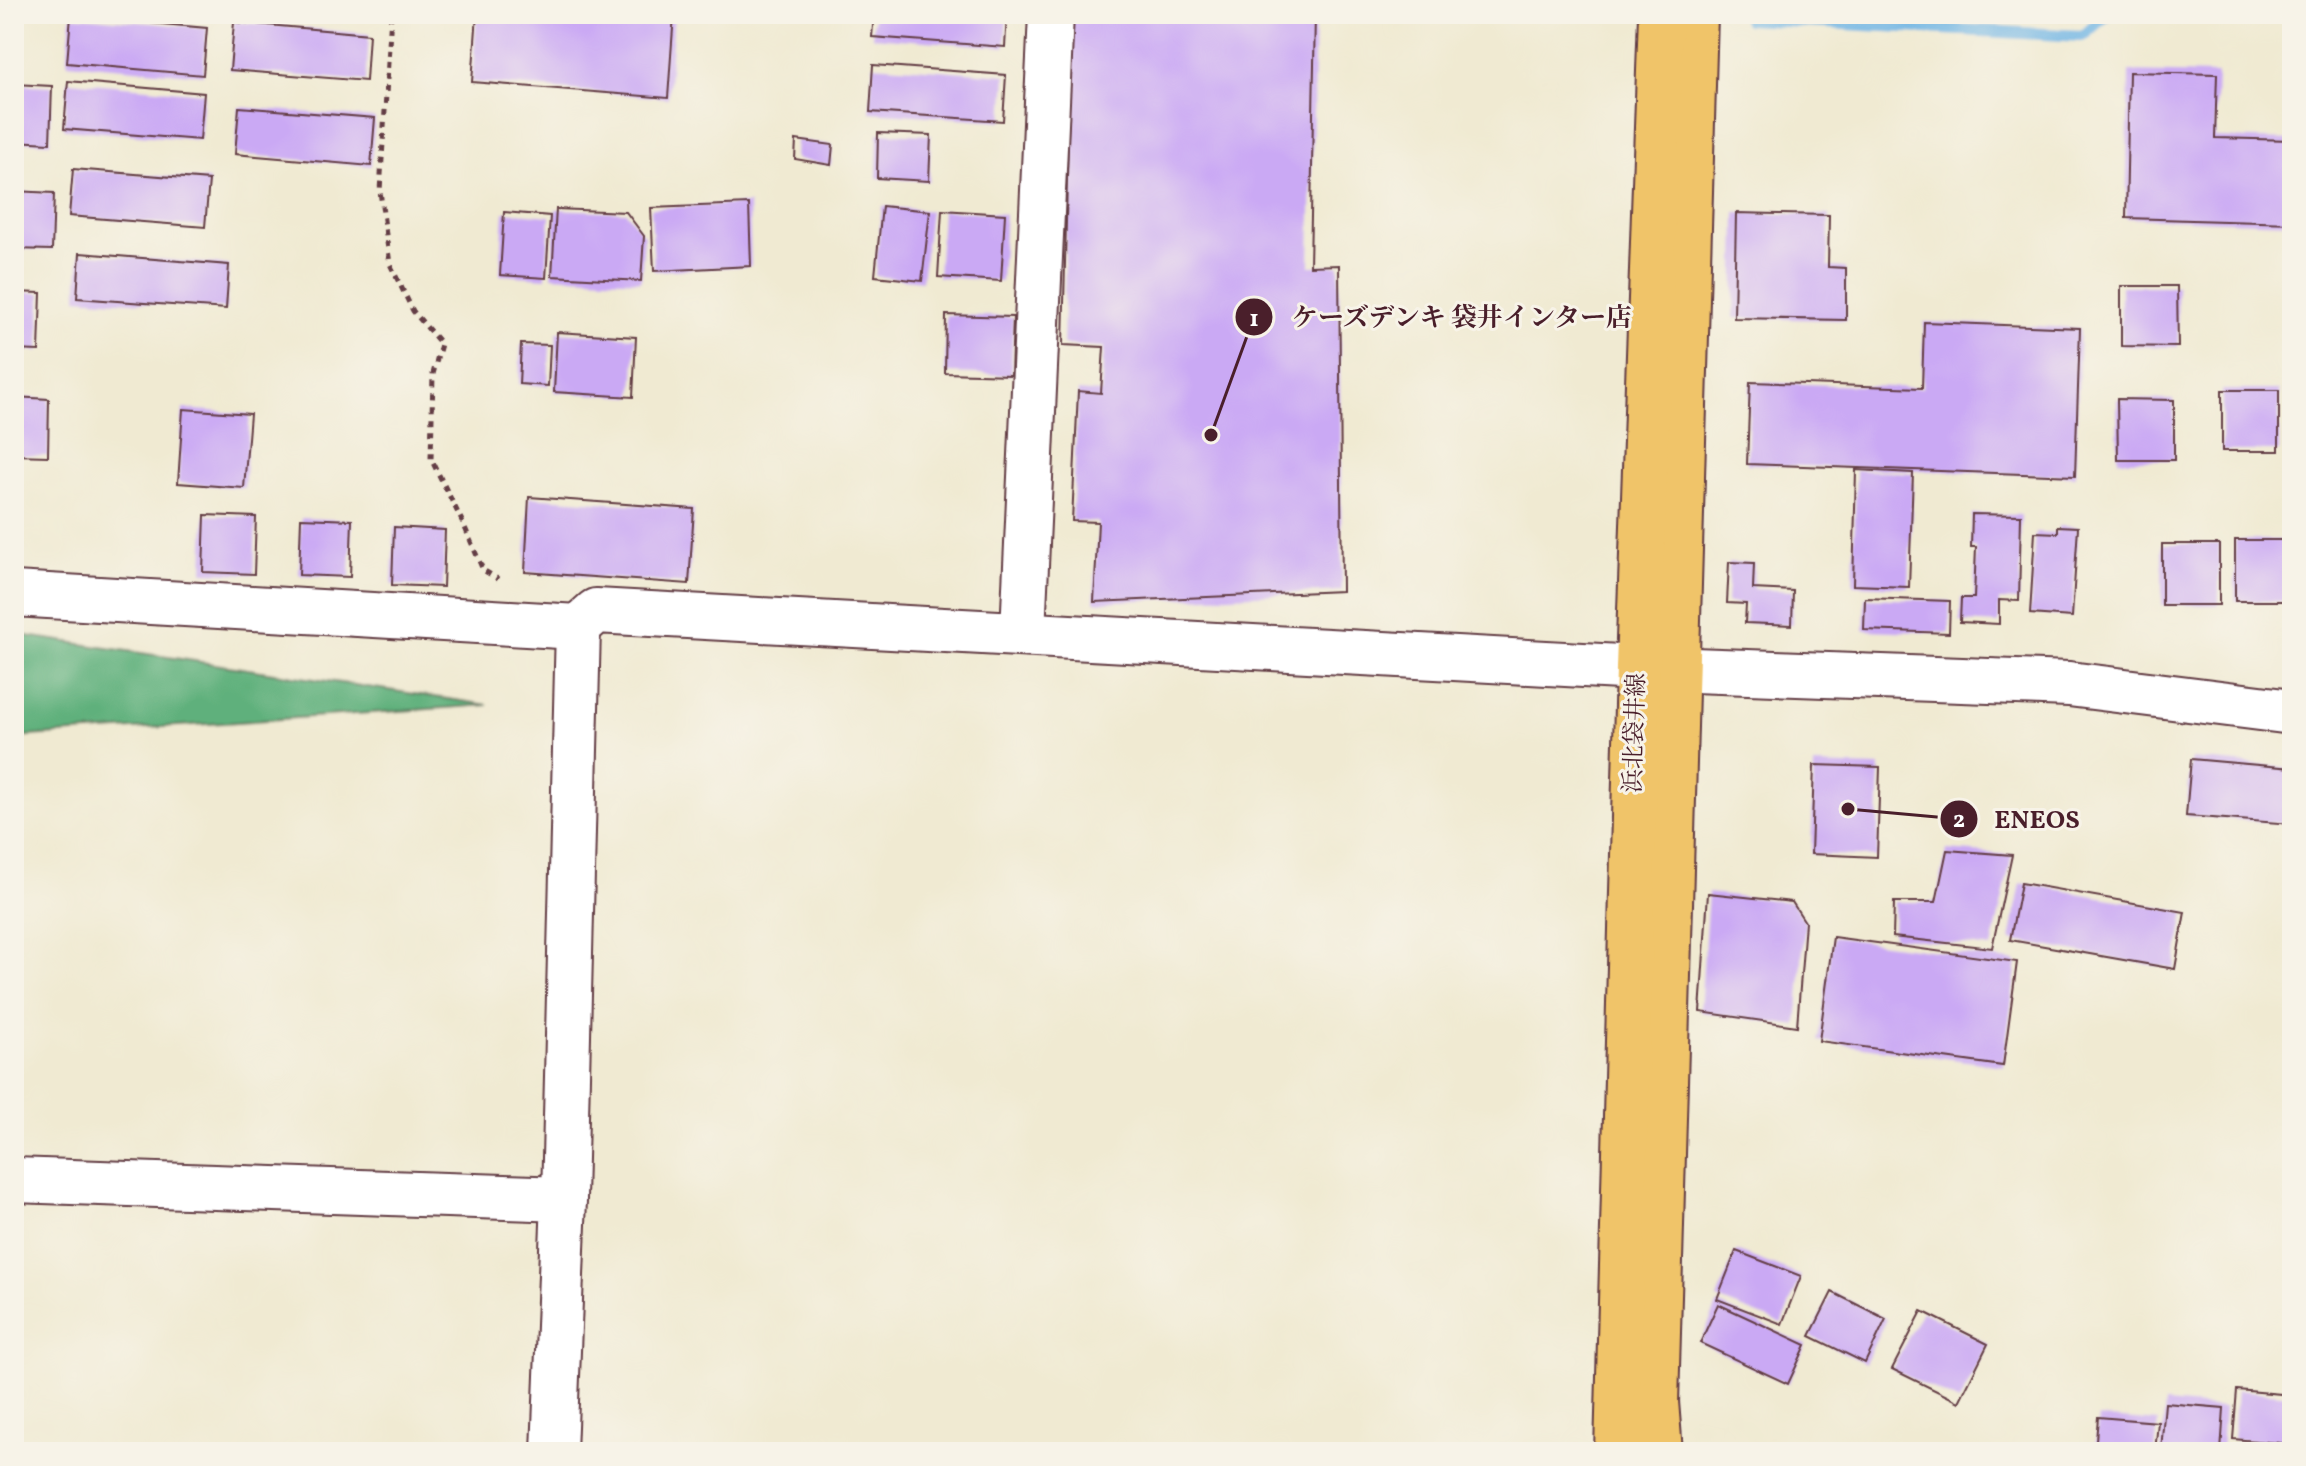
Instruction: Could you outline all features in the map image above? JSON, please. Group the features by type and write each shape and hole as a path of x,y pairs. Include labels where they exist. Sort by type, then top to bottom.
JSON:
{"main road":[{"name":"浜北袋井線","path":"1657,1452 1661,14"},
{"name":"浜北袋井線","path":"1617,1452 1695,14"}],"street":[{"path":"1023,632 1051,14"},
{"path":"14,594 578,627 596,611 1658,669 2069,684 2292,712"},
{"path":"554,1452 564,1199 578,627"},
{"path":"14,1180 564,1199"}],"path":[{"path":"391,14 380,191 390,264 413,311 441,344 433,374 431,459 483,570 510,586"}],"green space":[{"path":"14,634 488,705 14,737"}],"building":[{"path":"477,14 674,14 668,98 472,82"},
{"path":"874,14 1007,14 1005,47 872,37"},
{"path":"1071,14 1315,14 1310,266 1339,265 1342,591 1094,602 1098,522 1072,521 1078,391 1101,393 1104,347 1063,345"},
{"path":"71,16 207,28 203,75 67,63"},
{"path":"234,22 369,34 366,81 230,70"},
{"path":"873,65 1006,75 1003,121 870,112"},
{"path":"2129,72 2217,74 2215,138 2292,140 2292,223 2126,218"},
{"path":"68,81 204,93 200,140 64,129"},
{"path":"14,84 52,86 50,143 14,141"},
{"path":"239,107 375,118 371,166 235,154"},
{"path":"878,133 931,135 929,181 877,178"},
{"path":"796,140 833,145 831,165 795,159"},
{"path":"73,169 209,180 205,227 69,216"},
{"path":"14,191 54,193 52,250 14,249"},
{"path":"749,204 751,266 654,271 651,208"},
{"path":"882,206 930,211 922,281 875,276"},
{"path":"556,209 626,212 644,236 641,281 552,276"},
{"path":"942,210 1005,214 1001,281 938,277"},
{"path":"504,212 550,216 546,278 500,275"},
{"path":"1736,213 1829,215 1828,267 1846,268 1846,320 1734,318"},
{"path":"80,253 229,265 226,309 77,298"},
{"path":"2121,286 2177,286 2178,347 2121,346"},
{"path":"14,292 41,293 39,351 14,350"},
{"path":"946,315 1013,317 1011,375 945,373"},
{"path":"1924,322 2080,328 2075,476 1747,464 1750,382 1922,388"},
{"path":"557,332 636,337 633,397 554,392"},
{"path":"521,344 550,345 548,386 519,384"},
{"path":"2222,390 2279,390 2279,451 2222,451"},
{"path":"14,397 49,399 48,456 14,455"},
{"path":"2117,399 2174,400 2174,460 2118,460"},
{"path":"183,409 250,414 244,488 178,483"},
{"path":"1856,470 1913,473 1909,587 1853,585"},
{"path":"529,497 694,509 689,584 525,572"},
{"path":"1972,514 2021,515 2019,601 1999,600 1999,624 1960,622 1961,598 1974,598 1976,547 1971,547"},
{"path":"205,515 256,517 254,574 203,572"},
{"path":"301,518 352,520 350,577 299,575"},
{"path":"2058,526 2078,527 2072,617 2030,614 2035,532 2058,533"},
{"path":"394,527 445,530 443,587 392,585"},
{"path":"2235,540 2292,540 2292,601 2235,601"},
{"path":"2162,544 2219,544 2219,605 2162,605"},
{"path":"1729,562 1754,563 1753,589 1793,591 1792,625 1745,623 1746,604 1727,603"},
{"path":"1865,598 1950,601 1949,633 1864,630"},
{"path":"2191,759 2292,768 2292,824 2186,816"},
{"path":"1814,765 1880,767 1877,857 1811,854"},
{"path":"1947,850 2012,855 1992,948 1893,937 1894,902 1936,902"},
{"path":"2021,883 2185,912 2175,969 2010,940"},
{"path":"1708,893 1792,902 1805,922 1797,1026 1700,1012"},
{"path":"1833,937 2017,962 2003,1066 1819,1041"},
{"path":"1736,1251 1801,1276 1782,1324 1717,1299"},
{"path":"1832,1292 1886,1319 1865,1363 1810,1336"},
{"path":"1718,1304 1806,1345 1788,1384 1700,1343"},
{"path":"1922,1311 1988,1344 1959,1402 1892,1369"},
{"path":"2237,1390 2292,1395 2292,1444 2233,1439"},
{"path":"2165,1403 2224,1408 2221,1452 2161,1451"},
{"path":"2098,1417 2158,1422 2155,1452 2095,1452"}],"waterway":[{"path":"1748,19 2082,36 2108,14"}],"place":[{"name":"ケーズデンキ 袋井インター店","path":"1211,435"},
{"name":"ENEOS","path":"1848,809"}]}
